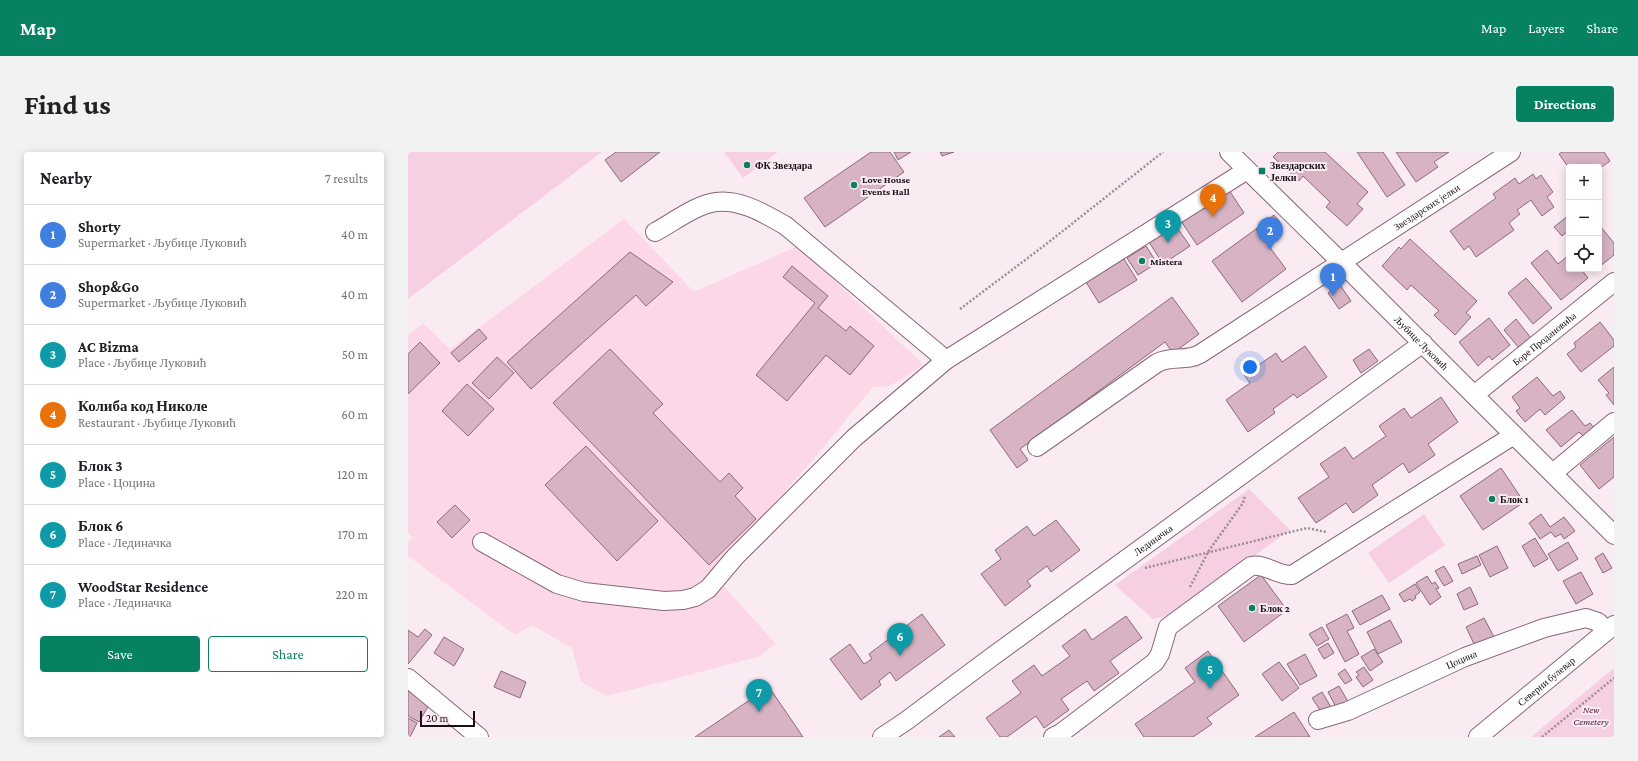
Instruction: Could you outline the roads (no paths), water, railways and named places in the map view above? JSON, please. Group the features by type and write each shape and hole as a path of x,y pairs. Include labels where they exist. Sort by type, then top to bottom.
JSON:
{"street":[{"name":"Љубице Луковић","path":"1229,152 1423,343 1614,535"},
{"name":"Звездарских јелки","path":"1037,447 1157,363 1167,358 1191,358 1196,356 1511,152"},
{"path":"482,542 557,584 584,592 664,601 695,597 708,589 735,557 854,438 946,360 1247,170"},
{"path":"655,232 698,208 716,202 740,203 762,212 786,226 946,360"},
{"name":"Боре Продановића","path":"1474,395 1614,282"},
{"name":"Лединачка","path":"882,737 1423,343"},
{"path":"1552,473 1614,422"},
{"path":"1053,737 1061,733 1155,662 1160,654 1168,627 1251,566 1264,566 1286,576 1292,576 1514,435"},
{"name":"Цоцина","path":"1318,720 1348,711 1465,657 1544,628 1586,618 1610,628"},
{"name":"Северни булевар","path":"1478,737 1610,628"},
{"path":"408,678 479,737"}],"place":[{"name":"ФК Звездара","path":"747,165"},
{"name":"Звездарских Јелки","path":"1262,171"},
{"name":"Love House Events Hall","path":"854,185"},
{"name":"Колиба код Николе","path":"1213,217"},
{"name":"AC Bizma","path":"1168,243"},
{"name":"Shop&Go","path":"1270,250"},
{"name":"Mistera","path":"1142,261"},
{"name":"Shorty","path":"1333,296"},
{"name":"Блок 1","path":"1492,499"},
{"name":"Блок 2","path":"1252,608"},
{"name":"Блок 6","path":"900,656"},
{"name":"Блок 3","path":"1210,689"},
{"name":"WoodStar Residence","path":"759,712"}],"park label":[{"name":"New Cemetery","path":"1591,714"}]}
